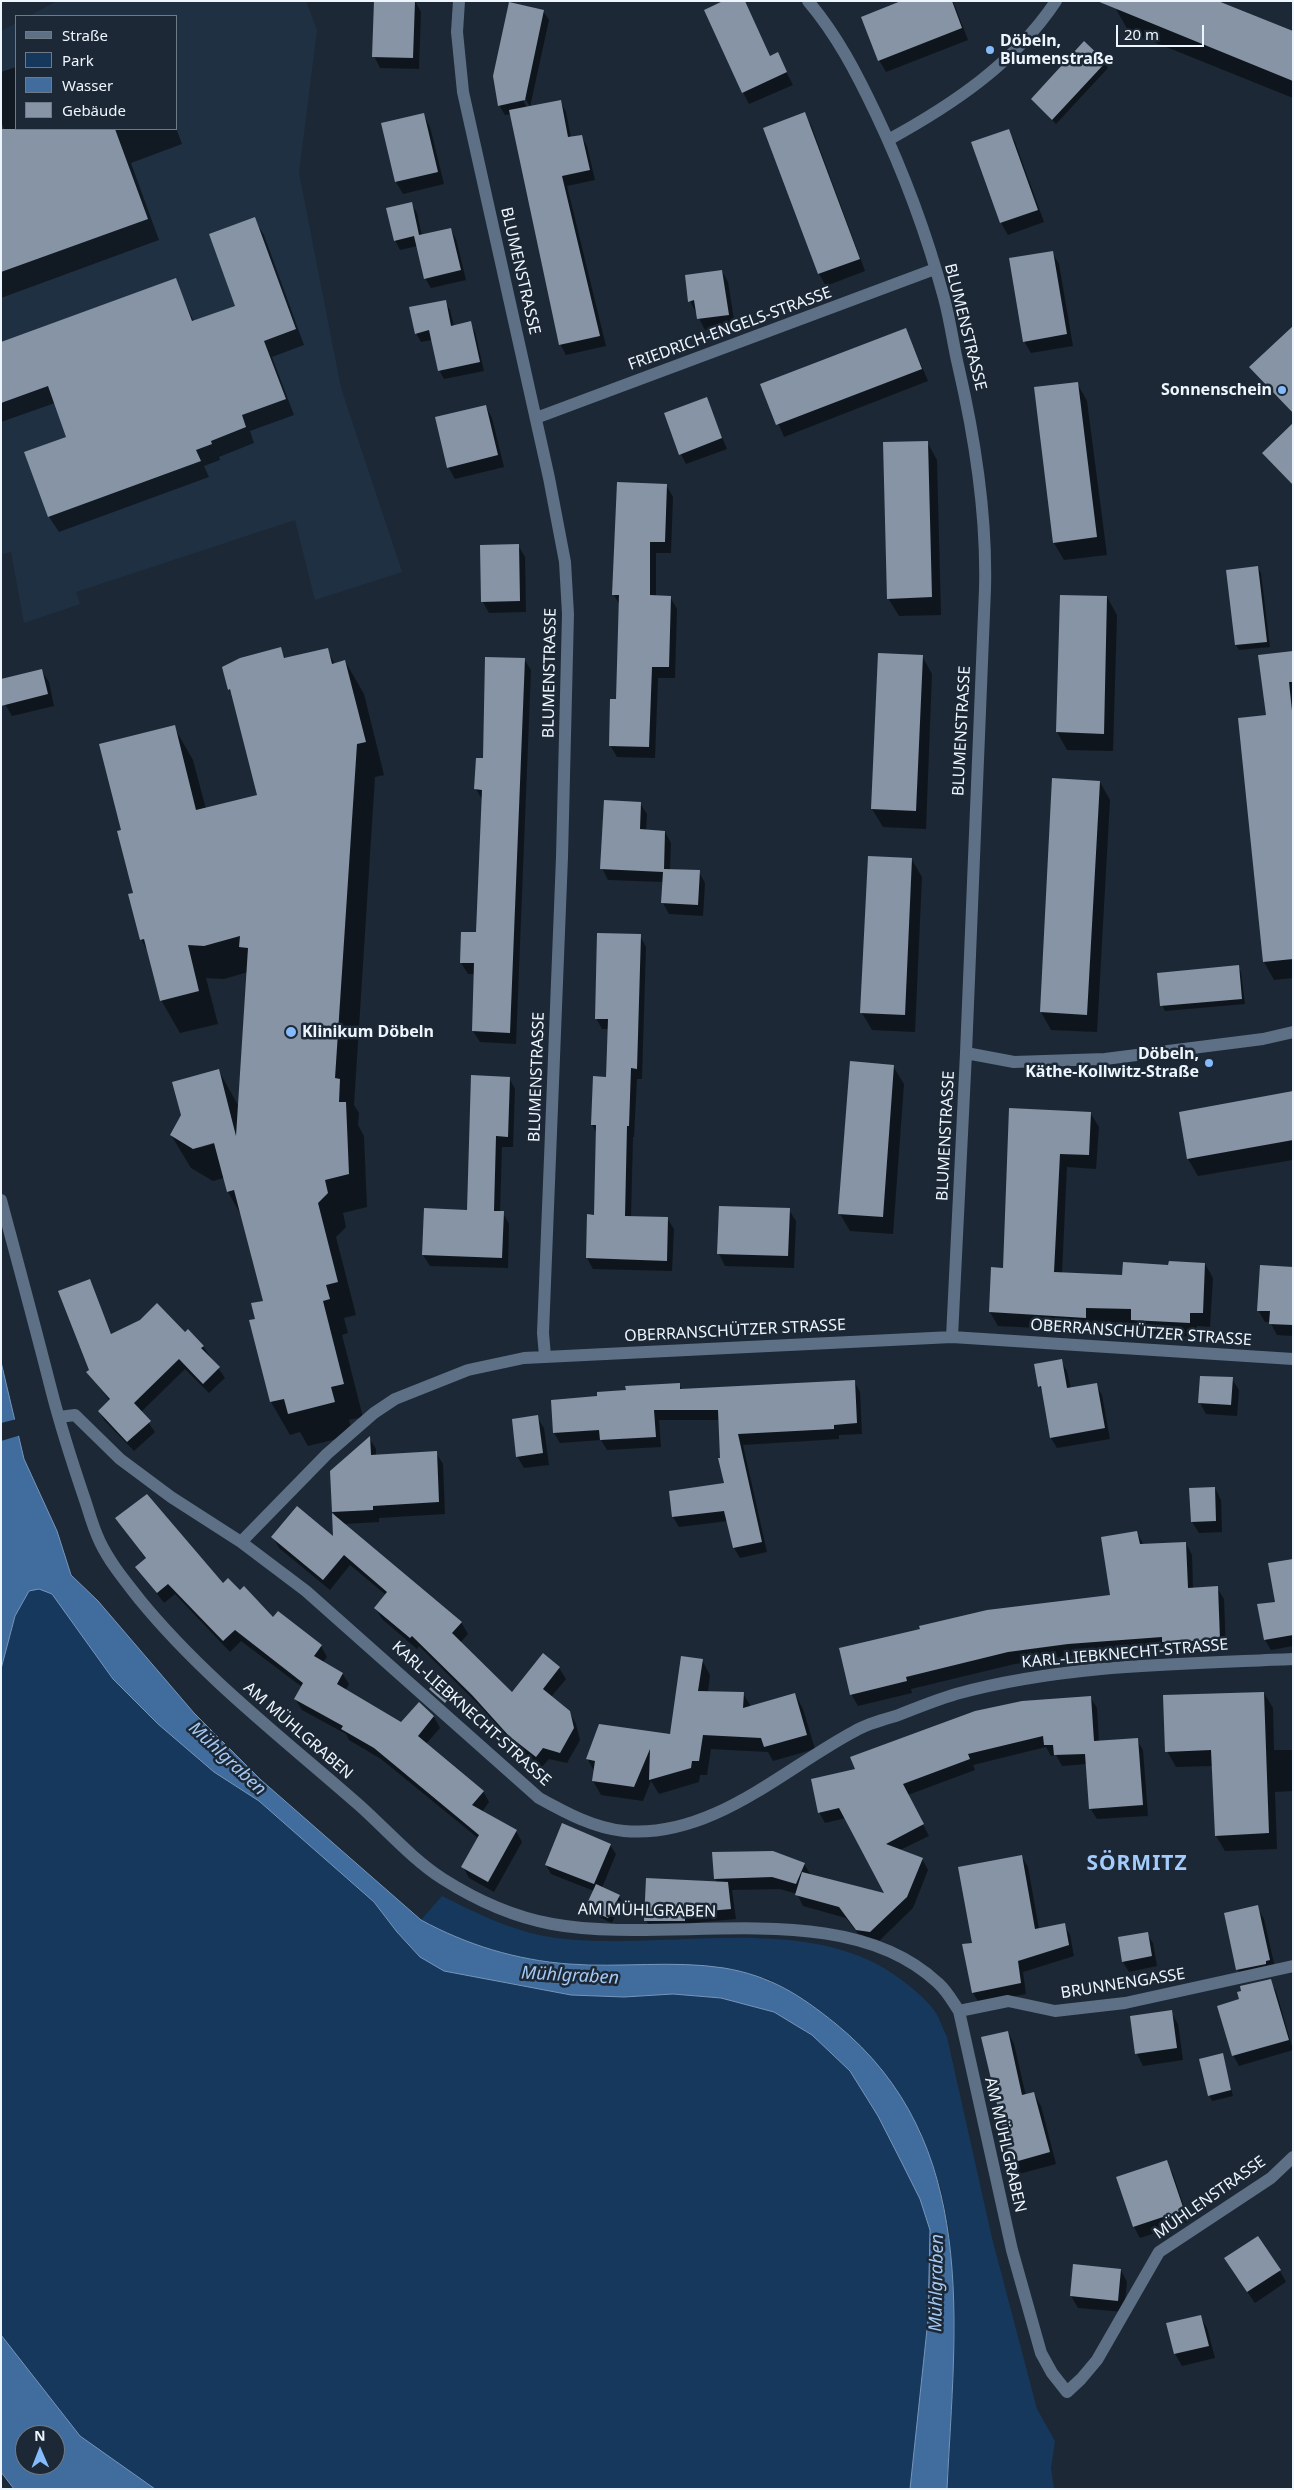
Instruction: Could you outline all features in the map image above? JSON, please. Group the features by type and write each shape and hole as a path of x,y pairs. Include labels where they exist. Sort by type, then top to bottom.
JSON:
{"street":[{"name":"BLUMENSTRASSE","path":"459,1 457,32 463,92 536,418 564,562 568,614 562,857 543,1333 545,1356"},
{"name":"BLUMENSTRASSE","path":"808,1 822,17 853,66 909,190 944,299 965,394 978,471 986,554 966,1053 952,1337"},
{"path":"888,140 938,113 996,69 1026,39 1056,1"},
{"name":"FRIEDRICH-ENGELS-STRASSE","path":"536,418 935,270"},
{"path":"966,1053 1014,1062 1105,1059 1254,1040 1293,1032"},
{"path":"1,1200 58,1417"},
{"name":"OBERRANSCHÜTZER STRASSE","path":"241,1542 311,1470 356,1428 396,1399 468,1370 508,1361 545,1356 952,1337 1293,1359"},
{"name":"KARL-LIEBKNECHT-STRASSE","path":"58,1417 75,1415 120,1459 170,1497 241,1542 306,1591 539,1798 582,1821 624,1831 656,1830 695,1822 731,1804 856,1730 954,1694 1022,1678 1076,1672 1170,1664 1293,1659"},
{"name":"AM MÜHLGRABEN","path":"58,1417 100,1543 123,1578 159,1622 204,1670 361,1806 409,1852 440,1877 482,1900 512,1913 551,1924 623,1931 767,1929 835,1935 886,1950 915,1964 941,1985 959,2011 1012,2250 1041,2353 1052,2373 1067,2392"},
{"name":"BRUNNENGASSE","path":"959,2011 1008,2001 1055,2011 1125,2003 1293,1966"},
{"name":"MÜHLENSTRASSE","path":"1067,2392 1097,2360 1159,2252 1272,2178 1293,2157"}],"shaded area":[{"path":"57,1 306,1 317,30 299,173 341,388 402,572 315,600 295,520 76,592 80,604 24,623 11,552 1,554 1,31 15,24 15,130 178,130 178,15 31,15"}],"green space":[{"path":"39,1589 52,1594 73,1621 214,1772 259,1801 374,1902 397,1932 420,1957 504,1983 571,1995 624,1997 673,1994 721,1998 774,2012 812,2035 850,2071 878,2116 902,2163 920,2199 930,2230 928,2320 910,2489 155,2489 80,2436 1,2335 1,1669 15,1616 29,1591"},
{"path":"442,1896 504,1924 544,1936 587,1941 776,1939 822,1945 865,1958 903,1981 921,1996 936,2013 947,2037 992,2238 1037,2409 1055,2441 1051,2468 1054,2489 947,2489 954,2324 949,2230 941,2189 920,2130 813,2006 769,1979 723,1968 569,1964 510,1956 449,1935 421,1920"}],"water":[{"name":"Mühlgraben","path":"1,1362 24,1459 57,1531 71,1575 98,1601 194,1713 261,1780 421,1920 474,1944 530,1959 588,1965 666,1964 705,1966 724,1968 756,1976 784,1988 823,2014 836,2024 883,2071 916,2123 937,2179 949,2238 954,2300 947,2489 910,2489 928,2320 930,2230 920,2199 878,2116 850,2071 812,2035 774,2012 721,1998 673,1994 624,1997 571,1995 444,1971 420,1957 397,1932 374,1902 259,1801 214,1772 158,1724 113,1679 52,1594 39,1589 29,1591 15,1616 1,1669"},
{"path":"1,2335 80,2436 155,2489 14,2489 1,2472"}],"pier":[{"path":"17,1419 21,1435 1,1441 1,1423"}],"building":[{"path":"374,1 415,1 413,58 372,57"},
{"path":"723,1 745,1 770,56 778,52 787,72 742,93 704,10"},
{"path":"901,1 952,1 962,28 878,61 861,17"},
{"path":"1097,1 1218,1 1293,31 1293,81"},
{"path":"509,2 544,10 525,100 498,106 493,76"},
{"path":"1084,41 1106,62 1052,120 1031,99"},
{"path":"561,100 568,137 582,135 590,170 562,176 600,336 559,345 509,110"},
{"path":"805,112 860,259 818,274 763,128"},
{"path":"424,113 438,172 395,182 381,123"},
{"path":"1,129 115,130 148,219 1,272"},
{"path":"1009,129 1038,210 1000,223 971,142"},
{"path":"412,202 419,235 451,228 461,270 424,279 414,236 394,241 386,208"},
{"path":"255,217 296,329 264,341 286,399 242,415 246,427 211,441 212,444 196,450 201,461 48,517 24,452 66,437 48,386 1,403 1,342 176,278 192,321 235,306 209,234"},
{"path":"1053,251 1067,334 1023,342 1009,258"},
{"path":"722,270 729,315 697,319 694,300 688,302 685,275"},
{"path":"446,300 451,326 471,321 480,362 438,371 429,330 415,334 409,307"},
{"name":"Sonnenschein","path":"1293,326 1293,413 1249,367"},
{"path":"906,328 922,369 776,425 760,384"},
{"path":"1078,382 1097,537 1053,543 1034,387"},
{"path":"707,397 722,438 679,455 664,413"},
{"path":"486,405 498,455 447,468 435,417"},
{"name":"Sonnenschein","path":"1293,423 1293,485 1262,453"},
{"path":"928,441 932,597 887,599 883,442"},
{"path":"617,482 667,484 665,542 650,542 650,595 671,596 669,667 652,667 649,747 609,746 610,699 616,699 619,595 612,595"},
{"path":"519,544 520,601 481,602 480,545"},
{"path":"1258,566 1267,642 1235,645 1226,570"},
{"path":"1060,595 1107,596 1104,734 1056,732"},
{"name":"Klinikum Döbeln","path":"281,647 284,658 328,648 332,664 345,660 366,742 357,744 335,1078 340,1079 339,1102 346,1102 349,1174 325,1180 328,1193 318,1203 338,1282 326,1285 330,1299 323,1301 344,1384 331,1387 335,1402 288,1414 284,1399 270,1402 249,1320 255,1319 251,1303 263,1301 234,1190 227,1192 214,1143 193,1149 170,1135 181,1115 172,1082 219,1069 236,1136 248,948 239,947 240,936 204,946 188,945 199,991 160,1001 144,939 140,940 128,894 133,893 117,831 121,830 99,744 175,725 196,810 257,795 230,689 228,690 222,667 240,658"},
{"path":"1293,651 1293,682 1289,682 1293,720 1293,959 1263,962 1238,718 1266,715 1258,655"},
{"path":"878,653 923,655 916,811 871,809"},
{"path":"485,657 525,658 510,1033 472,1031 474,963 460,963 461,932 476,932 482,790 474,789 476,758 483,758"},
{"path":"42,669 48,694 1,706 1,679"},
{"path":"1052,778 1100,781 1087,1015 1040,1012"},
{"path":"604,800 641,802 640,829 665,831 664,869 700,870 698,905 661,903 663,872 600,869"},
{"path":"868,856 912,858 905,1015 860,1013"},
{"path":"597,933 641,934 637,1069 631,1068 629,1126 627,1126 625,1216 668,1217 667,1261 586,1258 587,1214 594,1215 596,1125 591,1125 593,1076 606,1077 608,1019 595,1019"},
{"path":"1239,965 1242,999 1160,1006 1157,973"},
{"path":"850,1061 894,1065 883,1217 838,1214"},
{"path":"471,1075 510,1077 508,1137 496,1136 494,1211 504,1211 502,1258 422,1255 424,1208 467,1210"},
{"path":"1293,1091 1293,1140 1187,1159 1179,1112"},
{"path":"1009,1108 1091,1112 1089,1155 1060,1154 1054,1272 1122,1275 1123,1262 1168,1265 1169,1261 1205,1263 1203,1313 1190,1313 1190,1323 1131,1320 1131,1309 1086,1308 1086,1318 989,1312 991,1267 1003,1268"},
{"path":"719,1206 790,1208 788,1256 717,1254"},
{"path":"1260,1265 1293,1267 1293,1325 1269,1324 1270,1311 1257,1311"},
{"path":"90,1279 111,1334 140,1320 157,1303 185,1332 188,1329 204,1346 201,1348 220,1367 203,1384 179,1359 134,1403 151,1421 127,1442 98,1411 110,1399 86,1372 89,1370 58,1291"},
{"path":"1062,1359 1067,1388 1097,1383 1105,1428 1050,1438 1041,1386 1038,1387 1034,1364"},
{"path":"1200,1376 1233,1377 1231,1405 1198,1403"},
{"path":"855,1380 857,1423 834,1425 834,1429 738,1434 762,1542 733,1548 724,1511 672,1517 669,1491 724,1483 718,1458 720,1458 718,1410 654,1410 656,1437 600,1440 599,1430 553,1433 551,1400 597,1396 597,1392 626,1390 625,1386 680,1383 680,1389"},
{"path":"538,1415 543,1453 516,1457 512,1419"},
{"path":"370,1436 371,1455 437,1451 439,1502 373,1506 373,1510 332,1512 330,1471"},
{"path":"1215,1487 1216,1521 1191,1522 1189,1488"},
{"path":"147,1494 223,1583 228,1578 240,1590 244,1586 273,1617 278,1611 322,1645 314,1656 343,1673 337,1684 401,1722 419,1702 434,1716 418,1736 484,1791 472,1805 517,1830 488,1882 461,1867 479,1835 374,1748 341,1729 343,1726 294,1699 303,1683 235,1630 223,1641 168,1584 157,1593 135,1567 146,1558 115,1518"},
{"path":"297,1506 333,1536 332,1513 462,1622 452,1633 512,1692 543,1653 560,1667 543,1689 570,1711 574,1728 560,1753 543,1748 536,1757 509,1736 472,1695 412,1636 410,1638 374,1608 387,1592 344,1555 323,1580 271,1537"},
{"path":"1137,1531 1140,1544 1186,1542 1188,1588 1218,1586 1220,1640 1162,1642 1162,1637 1068,1644 1008,1652 906,1677 907,1681 850,1695 839,1648 920,1629 919,1626 987,1610 1110,1595 1101,1537"},
{"path":"1293,1559 1293,1635 1264,1640 1257,1604 1275,1602 1268,1563"},
{"path":"681,1656 703,1659 698,1691 744,1692 743,1708 795,1693 807,1735 764,1747 761,1738 703,1735 699,1761 692,1761 691,1768 649,1780 650,1749 634,1787 592,1781 595,1761 586,1759 599,1724 670,1734"},
{"path":"435,1682 451,1695 445,1703 429,1689"},
{"path":"1264,1692 1269,1833 1215,1836 1211,1750 1165,1752 1163,1695"},
{"path":"1091,1696 1094,1741 1138,1738 1143,1805 1089,1809 1085,1754 1054,1755 1053,1745 1044,1745 1043,1736 968,1754 970,1759 903,1784 924,1824 886,1844 923,1858 907,1897 870,1932 856,1930 839,1907 795,1895 802,1872 884,1893 839,1808 818,1813 811,1779 855,1769 850,1757 975,1711 1022,1701"},
{"path":"562,1823 611,1844 594,1884 545,1865"},
{"path":"773,1851 805,1863 796,1884 772,1877 714,1879 712,1852"},
{"path":"1022,1855 1035,1929 1065,1923 1069,1945 1018,1961 1021,1983 972,1993 962,1944 972,1943 958,1867"},
{"path":"646,1878 728,1882 731,1909 685,1913 685,1921 644,1921"},
{"path":"596,1884 620,1895 608,1918 585,1908"},
{"path":"1258,1905 1270,1960 1266,1961 1266,1964 1236,1970 1224,1913"},
{"path":"1148,1932 1152,1956 1122,1962 1118,1937"},
{"path":"1271,1979 1289,2040 1232,2056 1217,2006 1239,1999 1237,1992 1241,1991 1240,1986"},
{"path":"1172,2010 1177,2048 1135,2054 1130,2016"},
{"path":"1008,2031 1022,2095 1034,2092 1050,2152 1011,2163 981,2037"},
{"path":"1223,2053 1231,2090 1208,2096 1199,2059"},
{"path":"1167,2160 1184,2210 1133,2227 1116,2177"},
{"path":"1258,2236 1281,2270 1247,2292 1224,2258"},
{"path":"1073,2264 1121,2269 1118,2301 1070,2296"},
{"path":"1201,2315 1209,2346 1174,2354 1166,2323"}],"place":[{"name":"Döbeln, Blumenstraße","path":"990,50"},
{"name":"Sonnenschein","path":"1282,390"},
{"name":"Klinikum Döbeln","path":"291,1032"},
{"name":"Döbeln, Käthe-Kollwitz-Straße","path":"1209,1063"}],"district":[{"name":"SÖRMITZ","path":"1137,1864"}]}
